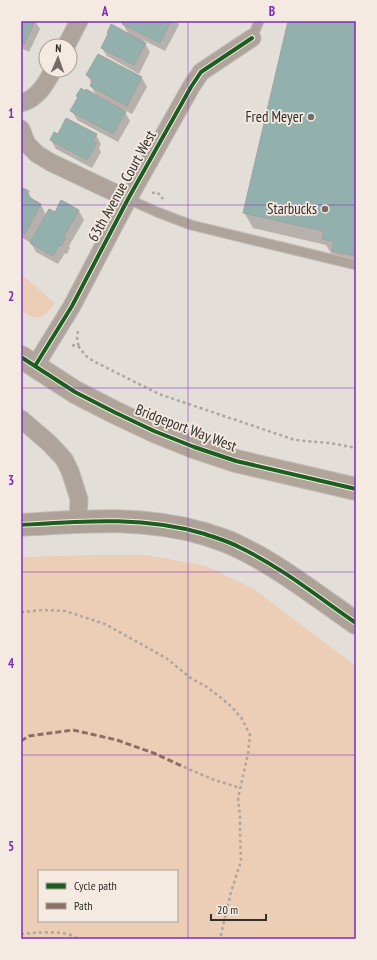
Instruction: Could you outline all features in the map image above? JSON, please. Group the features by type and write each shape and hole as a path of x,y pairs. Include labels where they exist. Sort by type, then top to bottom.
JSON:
{"main road":[{"name":"Bridgeport Way West","path":"28,361 75,392 154,431 194,447 236,461 356,488"}],"street":[{"path":"70,38 79,21"},
{"name":"63th Avenue Court West","path":"28,361 72,306 128,199 201,72 252,38"},
{"path":"21,103 30,100 35,96 42,89 48,78"},
{"path":"21,129 27,144 37,154 50,162 128,199"},
{"path":"21,419 49,442 64,460 70,471 79,499 78,521"},
{"path":"21,525 104,520 168,525 217,538 238,546 262,558 356,623"}],"lane":[{"path":"252,38 259,21"},
{"path":"128,199 191,225 356,265"}],"path":[{"path":"152,193 157,192"},
{"path":"21,612 43,610 64,611 105,624 166,658 192,679 207,687 220,697 232,707 242,719 250,735 248,754 238,798 241,861 231,892 220,939"},
{"path":"184,767 212,779 240,788"},
{"path":"21,934 64,934 74,936 77,939"}],"shaded area":[{"path":"21,274 55,303 44,315 40,317 32,316 21,310"},
{"path":"147,555 206,566 254,589 356,666 356,939 21,939 21,557"}],"building":[{"path":"21,21 35,21 24,44 21,42"},
{"path":"123,21 171,21 160,43 122,24"},
{"name":"Fred Meyer","path":"288,21 356,21 356,256 332,251 334,242 322,239 324,231 243,213"},
{"path":"111,24 146,43 134,65 101,48"},
{"path":"98,54 142,77 127,106 90,86 93,79 86,75"},
{"path":"81,88 85,91 86,89 126,112 113,134 70,111"},
{"path":"66,118 97,134 93,141 97,143 87,160 50,140 54,132 58,134"},
{"path":"21,187 29,191 27,196 41,204 25,234 21,232"},
{"path":"61,200 79,210 64,237 66,238 61,246 59,245 53,256 30,243 49,209 55,212"}],"marked path":[{"path":"21,741 29,736 73,730 117,740 156,754 184,767"}],"cycle path":[{"path":"35,366 72,306 128,199 191,87 201,72 252,38"},
{"path":"21,357 75,392 154,431 194,447 236,461 356,489"},
{"path":"21,525 91,521 136,522 159,524 205,534 226,541 255,555 299,583 356,623"}],"place":[{"name":"Fred Meyer","path":"311,117"},
{"name":"Starbucks","path":"325,209"}]}
